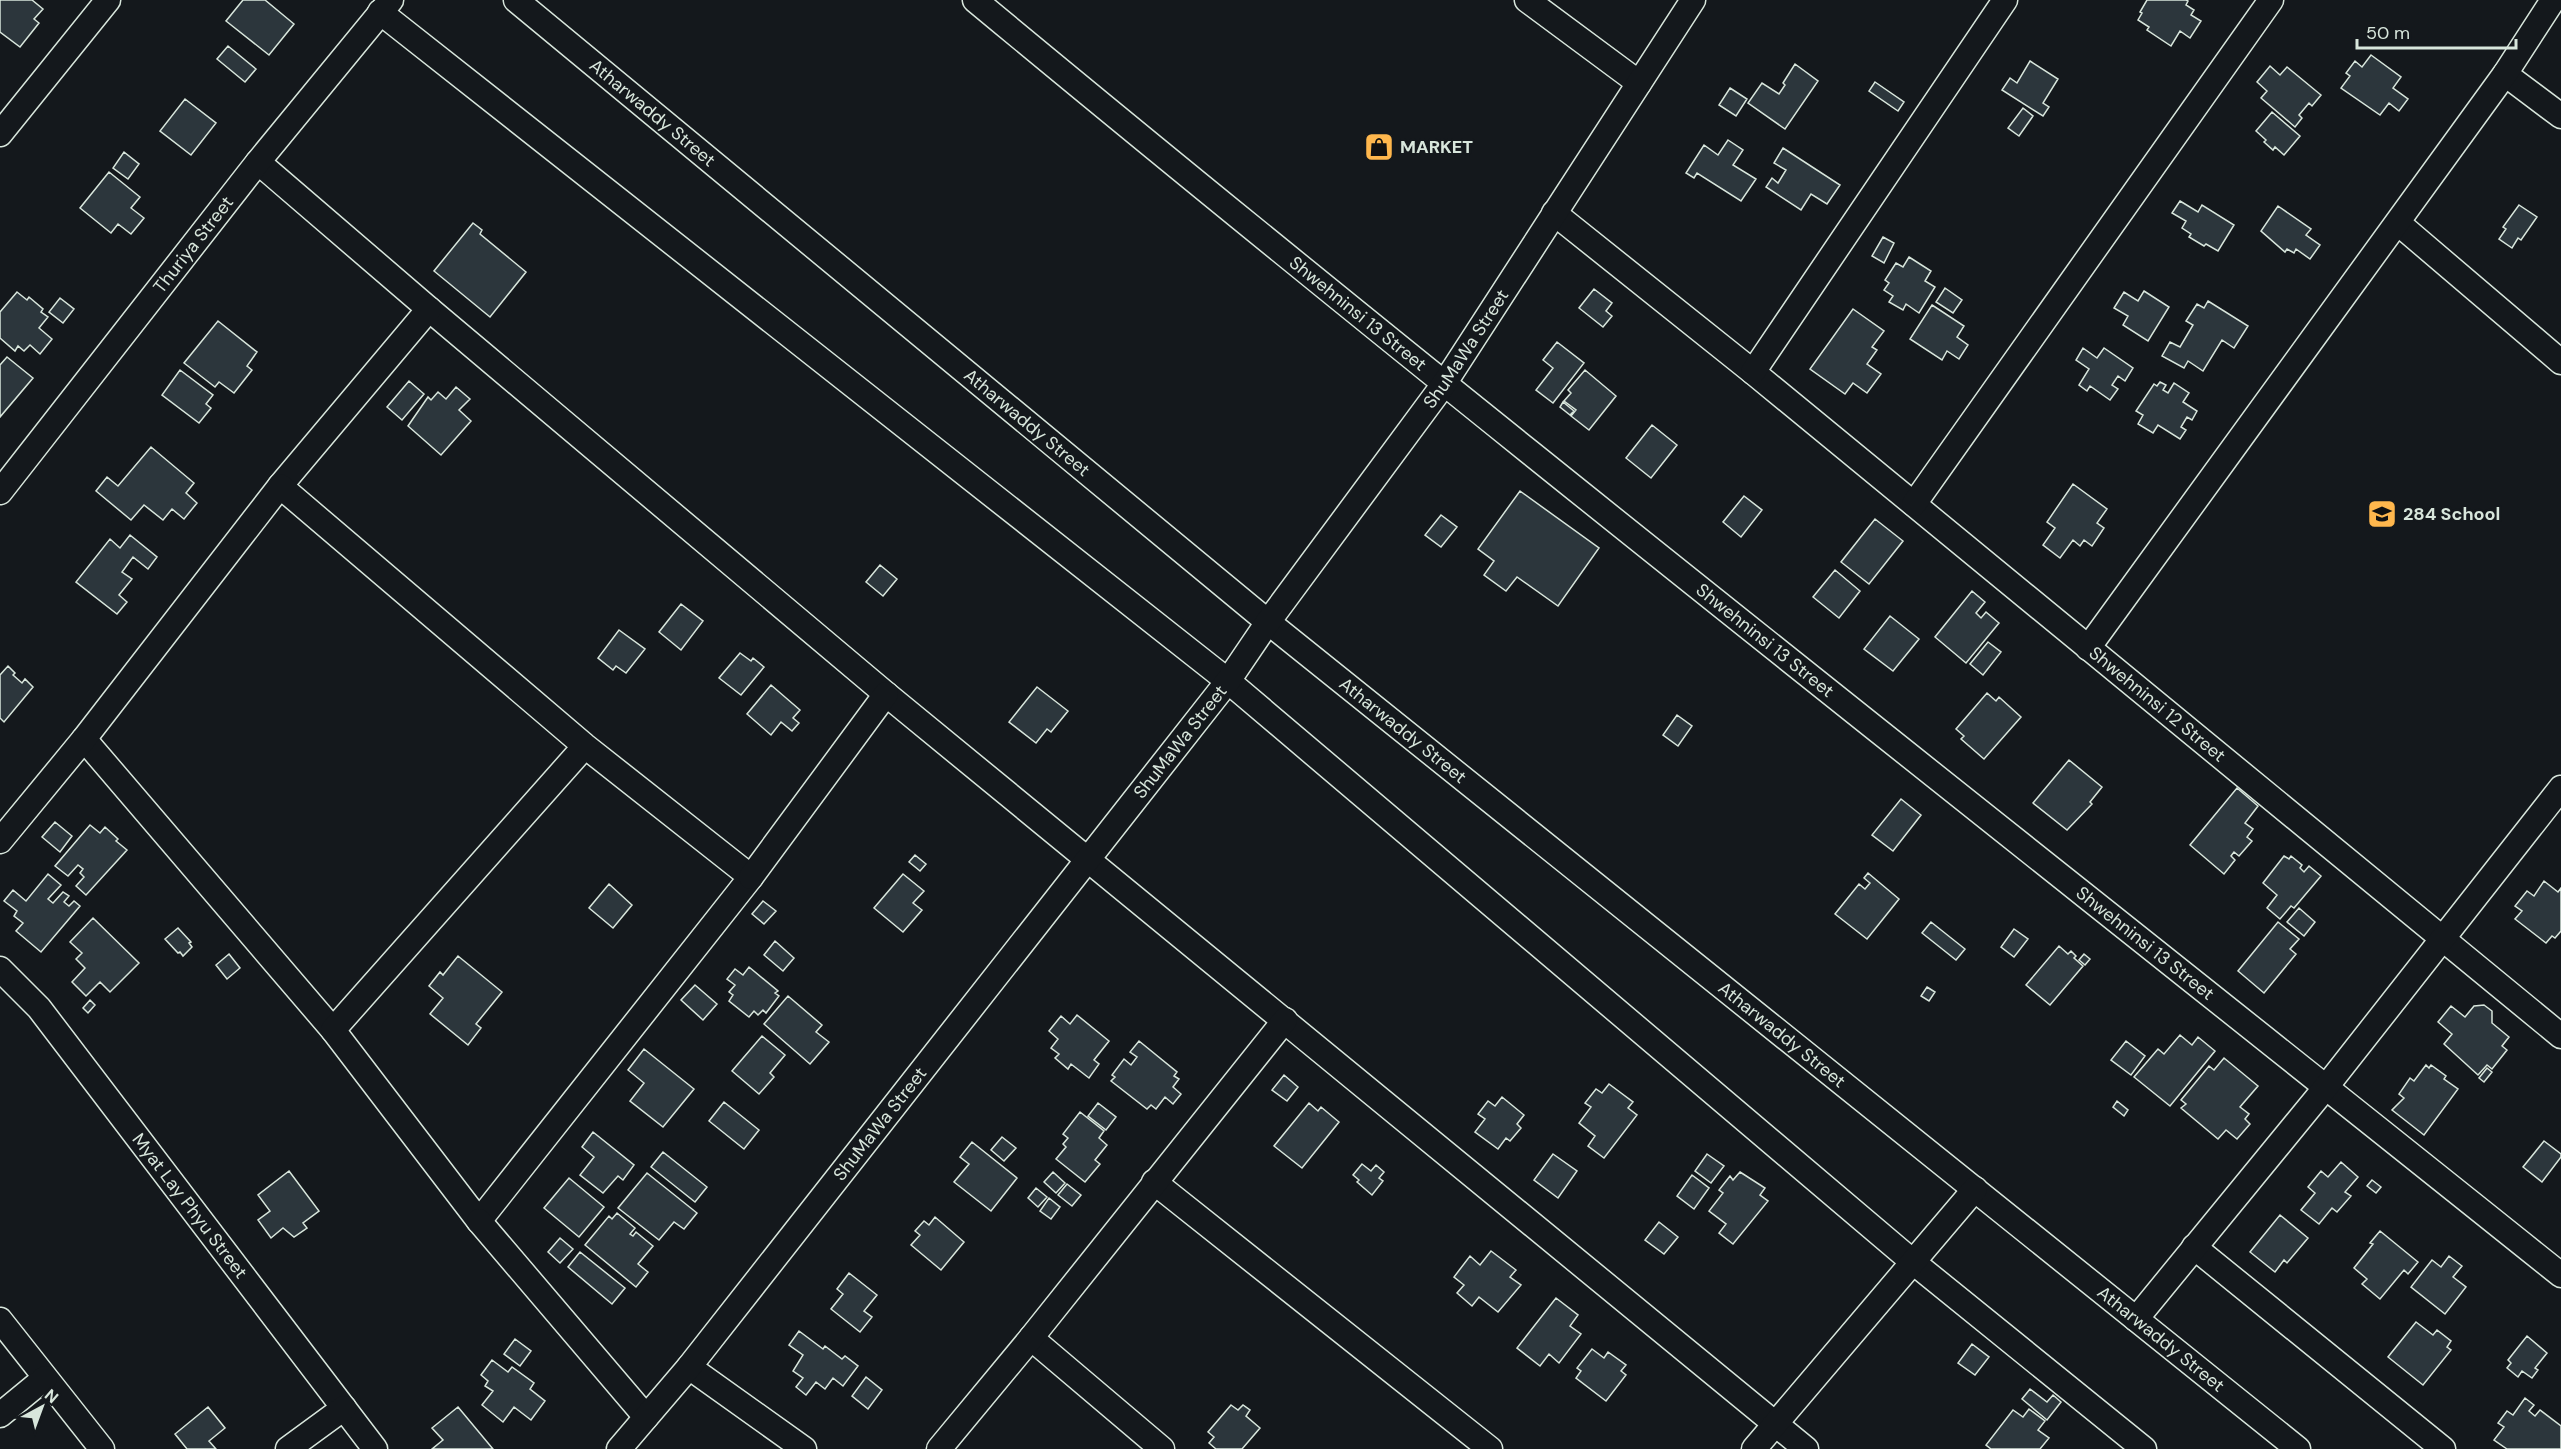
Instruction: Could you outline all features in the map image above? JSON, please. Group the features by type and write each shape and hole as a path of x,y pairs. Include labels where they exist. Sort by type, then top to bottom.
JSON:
{"street":[{"path":"0,134 108,0"},
{"name":"Atharwaddy Street","path":"516,0 1268,622 2298,1449"},
{"name":"Shwehninsi 13 Street","path":"975,0 1444,384 2561,1275"},
{"path":"1527,0 1639,83"},
{"name":"ShuMaWa Street","path":"619,1449 689,1368 1228,681 1268,622 1444,384 1694,0"},
{"path":"1754,372 2005,0"},
{"path":"1914,504 2271,0"},
{"path":"2088,648 2505,74 2553,0"},
{"path":"386,6 1228,681 1913,1262 2144,1449"},
{"name":"Thuriya Street","path":"0,492 9,465 386,6"},
{"path":"2505,74 2561,116"},
{"path":"258,162 886,694 1090,859 1806,1449"},
{"name":"Shwehninsi 12 Street","path":"1554,213 1754,372 2561,1036"},
{"path":"2398,223 2561,362"},
{"path":"0,841 84,739 280,486 429,309"},
{"path":"280,486 585,746 751,877"},
{"path":"478,1221 751,877 886,694"},
{"path":"84,739 333,1030 478,1221 646,1417"},
{"path":"333,1030 585,746"},
{"path":"2136,1318 2326,1087 2561,788"},
{"name":"Myat Lay Phyu Street","path":"0,969 39,1008 375,1449"},
{"path":"939,1449 1031,1338 1285,1020"},
{"path":"1154,1182 1490,1449"},
{"path":"1754,1449 1975,1189"},
{"path":"2194,1247 2443,1449"},
{"path":"0,1320 102,1449"},
{"path":"1031,1338 1162,1449"},
{"path":"689,1368 804,1449"},
{"path":"0,1415 45,1378"},
{"path":"288,1449 344,1408"}],"building":[{"path":"0,0 32,0 43,9 34,19 39,23 20,47 0,32"},
{"path":"243,0 265,0 294,24 269,55 226,21"},
{"path":"2147,0 2186,0 2188,1 2186,5 2194,10 2191,15 2201,21 2190,38 2180,31 2171,46 2147,30 2149,27 2138,20"},
{"path":"228,46 256,69 245,82 217,59"},
{"path":"2371,55 2401,77 2393,88 2408,99 2399,111 2389,103 2380,115 2341,88 2350,76 2346,73 2355,61 2362,67"},
{"path":"2030,61 2058,79 2043,103 2049,107 2043,116 2002,90 2010,78 2017,83"},
{"path":"1795,64 1818,81 1785,129 1748,103 1762,83 1779,94"},
{"path":"2270,66 2280,75 2287,67 2321,95 2312,106 2309,103 2299,115 2302,118 2295,127 2261,98 2267,91 2257,82"},
{"path":"1875,82 1904,102 1898,111 1869,91"},
{"path":"1730,88 1747,99 1736,116 1719,105"},
{"path":"185,99 216,123 191,155 160,131"},
{"path":"2023,108 2033,116 2019,136 2008,128"},
{"path":"2272,112 2300,136 2284,155 2275,147 2273,150 2256,131"},
{"path":"1728,140 1743,150 1733,165 1756,179 1741,201 1697,173 1694,178 1686,173 1704,145 1718,155"},
{"path":"1783,148 1840,185 1827,204 1811,194 1801,210 1766,187 1772,178 1778,183 1786,170 1774,163"},
{"path":"124,152 139,164 128,179 113,168"},
{"path":"109,172 140,197 131,208 144,218 131,234 118,224 111,233 80,208"},
{"path":"2180,201 2198,212 2202,205 2234,225 2218,251 2189,237 2191,234 2182,228 2186,221 2172,213"},
{"path":"2519,205 2537,217 2521,240 2518,238 2512,248 2499,239 2506,229 2503,227"},
{"path":"2278,206 2311,229 2306,235 2320,245 2310,259 2296,249 2294,253 2287,249 2285,252 2261,231"},
{"path":"473,223 482,230 480,234 526,272 490,317 434,271"},
{"path":"1883,237 1894,243 1884,263 1872,256"},
{"path":"1909,257 1931,271 1925,281 1935,287 1919,313 1906,304 1903,310 1889,302 1893,296 1884,290 1889,283 1885,280 1896,263 1903,267"},
{"path":"1945,288 1962,300 1953,313 1936,302"},
{"path":"1594,289 1612,303 1606,311 1612,316 1603,327 1579,308"},
{"path":"2144,291 2169,307 2148,341 2123,325 2128,316 2114,308 2124,292 2138,301"},
{"path":"17,292 27,300 29,297 43,309 41,312 48,317 39,328 52,339 40,354 30,345 24,351 18,346 15,351 0,338 0,312"},
{"path":"60,298 74,309 63,323 49,312"},
{"path":"2208,301 2248,326 2234,348 2222,340 2203,371 2188,361 2184,368 2162,356 2170,342 2180,347 2193,325 2186,321 2197,304 2204,308"},
{"path":"1932,305 1964,326 1957,337 1968,345 1959,359 1947,351 1942,360 1910,339"},
{"path":"1853,309 1884,331 1872,347 1877,350 1867,364 1881,374 1867,393 1853,383 1845,394 1810,369"},
{"path":"218,321 257,352 247,366 252,370 234,393 219,382 215,387 184,363"},
{"path":"1557,342 1584,363 1553,403 1536,390 1553,368 1543,360"},
{"path":"2083,348 2097,358 2104,348 2133,368 2125,381 2118,376 2112,385 2118,389 2110,400 2090,386 2087,391 2079,385 2089,369 2076,360"},
{"path":"7,357 33,378 0,417 0,365"},
{"path":"180,370 213,395 206,404 211,408 199,423 162,395"},
{"path":"1585,370 1616,396 1589,430 1571,416 1576,410 1564,401 1571,393 1568,390"},
{"path":"409,381 424,394 402,420 387,407"},
{"path":"2160,382 2166,385 2163,390 2168,393 2174,383 2189,393 2183,402 2197,411 2192,420 2187,417 2181,427 2186,430 2180,439 2158,425 2153,433 2138,424 2143,415 2136,411 2154,384 2157,386"},
{"path":"456,387 470,399 459,410 471,421 441,455 408,426 428,397 431,400 438,392 446,399"},
{"path":"1563,402 1574,411 1570,415 1560,407"},
{"path":"1652,425 1677,445 1651,478 1626,458"},
{"path":"151,447 194,483 186,493 197,503 184,519 172,509 163,520 144,505 131,520 96,491 107,477 118,486"},
{"path":"2073,484 2107,509 2097,523 2104,528 2092,546 2084,540 2080,546 2073,540 2060,558 2043,545 2055,528 2047,522"},
{"path":"1520,491 1599,548 1558,606 1517,577 1506,591 1484,575 1494,561 1478,549"},
{"path":"1744,496 1762,510 1741,537 1723,522"},
{"path":"1441,515 1457,527 1441,547 1425,535"},
{"path":"1875,519 1903,541 1869,584 1841,562"},
{"path":"130,535 157,557 148,569 133,557 122,572 132,579 119,595 127,602 117,614 76,582 110,539 120,548"},
{"path":"880,565 897,579 883,596 866,582"},
{"path":"1835,570 1860,591 1839,618 1813,597"},
{"path":"1972,591 1985,602 1976,613 1981,618 1986,612 1999,623 1966,663 1935,637"},
{"path":"681,604 703,621 681,650 659,632"},
{"path":"1890,616 1919,639 1893,671 1864,649"},
{"path":"619,630 645,649 626,673 616,666 613,670 598,658"},
{"path":"1988,642 2001,652 1983,675 1970,664"},
{"path":"740,653 751,661 753,658 764,667 741,695 719,678"},
{"path":"8,666 15,673 13,675 22,683 25,679 33,687 4,722 0,718 0,675"},
{"path":"771,685 800,710 793,718 799,723 792,731 781,722 771,735 747,714"},
{"path":"1037,687 1068,711 1051,732 1047,729 1036,743 1009,722"},
{"path":"1987,693 1996,701 1999,697 2021,717 1984,759 1961,739 1964,736 1956,729"},
{"path":"1677,715 1692,726 1678,746 1663,735"},
{"path":"2069,760 2102,787 2090,802 2092,804 2067,830 2033,803"},
{"path":"2237,788 2258,806 2245,823 2253,829 2247,837 2252,841 2239,856 2234,852 2231,856 2235,860 2224,874 2190,845"},
{"path":"1901,799 1921,815 1893,851 1872,835"},
{"path":"55,822 72,836 60,852 42,837"},
{"path":"90,825 100,833 105,827 127,850 86,895 76,886 84,877 80,873 83,869 78,865 68,876 55,866"},
{"path":"915,855 926,864 920,871 909,862"},
{"path":"2284,856 2289,859 2291,856 2302,865 2300,868 2304,872 2309,866 2321,876 2294,908 2291,906 2280,919 2267,908 2277,895 2263,883"},
{"path":"1868,873 1899,899 1867,939 1835,914 1859,884 1865,889 1870,883 1864,878"},
{"path":"48,874 61,885 48,899 53,903 63,892 69,896 64,902 69,906 74,901 80,906 41,952 16,931 23,923 14,916 17,911 4,901 13,890 26,901"},
{"path":"903,874 924,891 913,903 922,910 903,932 874,908"},
{"path":"2544,881 2558,892 2561,888 2561,931 2546,943 2515,919 2522,911 2515,906 2527,891 2534,896"},
{"path":"609,884 632,905 613,928 589,908"},
{"path":"763,901 776,911 764,924 752,914"},
{"path":"2299,908 2315,922 2304,936 2287,922"},
{"path":"93,918 139,963 110,992 100,982 86,996 72,982 85,968 76,959 82,953 70,942"},
{"path":"1931,922 1965,949 1956,960 1922,933"},
{"path":"2278,922 2299,939 2290,949 2296,954 2264,993 2238,971"},
{"path":"178,928 191,942 189,943 192,947 183,956 165,939"},
{"path":"2014,929 2028,939 2014,957 2001,947"},
{"path":"775,941 794,958 783,971 764,955"},
{"path":"2059,946 2068,954 2071,951 2076,956 2074,958 2083,966 2050,1005 2026,985"},
{"path":"229,954 240,968 227,979 216,965"},
{"path":"2084,954 2090,959 2085,965 2079,960"},
{"path":"458,956 502,992 476,1024 481,1028 468,1045 430,1014 443,998 429,986 440,972 443,975"},
{"path":"749,967 778,991 775,993 779,996 766,1013 763,1010 758,1015 754,1011 749,1017 729,1001 733,995 729,992 735,985 727,979 735,969 743,975"},
{"path":"695,985 717,1004 703,1020 681,1000"},
{"path":"1927,987 1935,992 1929,1001 1921,996"},
{"path":"788,996 822,1025 816,1032 829,1042 810,1064 764,1024"},
{"path":"90,1000 95,1005 88,1013 83,1008"},
{"path":"2484,1005 2492,1011 2492,1023 2509,1037 2502,1046 2507,1050 2492,1069 2487,1065 2478,1075 2444,1044 2452,1034 2438,1022 2451,1006 2465,1017 2474,1006"},
{"path":"1077,1015 1109,1041 1094,1060 1099,1064 1089,1078 1071,1064 1068,1069 1055,1058 1059,1054 1051,1048 1058,1039 1049,1031 1061,1016 1070,1024"},
{"path":"2180,1035 2192,1045 2198,1037 2215,1051 2170,1106 2134,1077 2158,1049 2164,1054"},
{"path":"762,1036 785,1055 770,1073 774,1077 759,1094 732,1071"},
{"path":"1139,1041 1177,1072 1174,1076 1179,1079 1173,1087 1181,1094 1173,1104 1165,1097 1156,1109 1151,1105 1147,1109 1111,1081 1115,1077 1112,1075 1124,1059 1131,1065 1137,1057 1130,1052"},
{"path":"2126,1041 2145,1056 2131,1075 2111,1060"},
{"path":"644,1049 694,1089 663,1127 630,1101 644,1083 628,1070"},
{"path":"2224,1058 2258,1086 2240,1107 2249,1114 2245,1119 2250,1124 2237,1139 2226,1130 2218,1139 2181,1108 2186,1104 2181,1100 2209,1066 2214,1070"},
{"path":"2426,1065 2429,1068 2431,1065 2446,1076 2444,1079 2458,1089 2424,1135 2392,1110 2404,1098 2399,1094 2410,1078 2414,1081"},
{"path":"2487,1068 2492,1072 2484,1082 2479,1078"},
{"path":"1284,1075 1298,1087 1287,1101 1272,1090"},
{"path":"1609,1084 1633,1102 1628,1108 1637,1115 1604,1158 1588,1146 1595,1136 1579,1123 1591,1107 1585,1103 1596,1089 1602,1093"},
{"path":"1502,1097 1524,1115 1517,1124 1521,1128 1510,1141 1506,1138 1498,1149 1475,1132 1485,1119 1478,1114 1488,1101 1495,1106"},
{"path":"2117,1101 2128,1110 2124,1116 2113,1107"},
{"path":"724,1102 759,1130 744,1149 709,1121"},
{"path":"1098,1103 1116,1117 1106,1130 1088,1116"},
{"path":"1309,1103 1318,1111 1321,1107 1339,1122 1302,1168 1274,1146"},
{"path":"1080,1112 1104,1131 1099,1138 1107,1145 1095,1160 1100,1164 1085,1182 1056,1159 1066,1147 1063,1144 1068,1138 1063,1134"},
{"path":"593,1132 634,1165 623,1180 618,1176 603,1193 580,1175 594,1157 582,1147"},
{"path":"1002,1137 1016,1148 1004,1161 991,1150"},
{"path":"2544,1141 2561,1154 2561,1157 2542,1182 2523,1167"},
{"path":"972,1142 1017,1178 991,1211 954,1182 969,1164 960,1157"},
{"path":"663,1152 707,1187 695,1202 651,1167"},
{"path":"1553,1154 1577,1171 1558,1198 1534,1180"},
{"path":"1707,1154 1724,1166 1711,1183 1695,1171"},
{"path":"2341,1162 2358,1177 2345,1192 2351,1196 2337,1212 2332,1208 2319,1224 2301,1210 2315,1193 2308,1187 2321,1171 2328,1177"},
{"path":"1362,1164 1371,1171 1376,1165 1384,1172 1379,1178 1383,1181 1372,1195 1357,1182 1359,1180 1353,1175"},
{"path":"289,1171 319,1211 303,1223 307,1228 294,1237 283,1228 271,1238 258,1220 270,1211 258,1195"},
{"path":"1053,1172 1065,1183 1056,1193 1044,1182"},
{"path":"1740,1172 1765,1188 1760,1195 1768,1201 1733,1244 1719,1233 1726,1224 1709,1211 1723,1193 1719,1190 1730,1176 1733,1180"},
{"path":"647,1173 697,1213 684,1229 674,1222 659,1240 618,1208"},
{"path":"1692,1175 1709,1188 1694,1209 1677,1196"},
{"path":"569,1178 604,1207 579,1237 544,1208"},
{"path":"2372,1180 2381,1187 2376,1193 2367,1186"},
{"path":"1067,1184 1081,1195 1072,1206 1058,1195"},
{"path":"1036,1188 1047,1197 1038,1207 1028,1198"},
{"path":"1049,1198 1060,1207 1051,1219 1040,1211"},
{"path":"617,1213 635,1228 630,1234 633,1236 636,1232 653,1246 638,1264 648,1272 636,1287 585,1245 609,1216 612,1219"},
{"path":"2280,1215 2308,1238 2287,1263 2284,1260 2275,1272 2250,1252"},
{"path":"935,1217 964,1242 941,1270 911,1245 920,1235 915,1231 924,1221 929,1225"},
{"path":"1659,1222 1678,1237 1664,1254 1645,1240"},
{"path":"2380,1231 2418,1262 2408,1274 2404,1270 2380,1299 2362,1284 2367,1279 2354,1268"},
{"path":"560,1238 573,1249 560,1263 548,1252"},
{"path":"1491,1251 1516,1270 1510,1277 1521,1285 1498,1312 1479,1297 1472,1306 1457,1293 1464,1285 1454,1277 1470,1256 1480,1265"},
{"path":"580,1252 625,1288 612,1304 568,1267"},
{"path":"2449,1256 2462,1266 2453,1277 2466,1287 2445,1314 2411,1287 2432,1260 2441,1267"},
{"path":"849,1273 877,1295 864,1311 872,1317 860,1332 831,1309 843,1294 837,1289"},
{"path":"1556,1298 1578,1315 1570,1326 1581,1334 1559,1363 1549,1354 1540,1366 1517,1348"},
{"path":"2416,1322 2433,1335 2437,1330 2451,1341 2447,1347 2451,1350 2423,1385 2388,1357"},
{"path":"799,1331 823,1349 825,1346 842,1359 845,1356 858,1366 843,1386 833,1378 825,1389 816,1382 806,1395 796,1387 803,1378 793,1371 803,1355 789,1345"},
{"path":"2527,1336 2547,1353 2535,1368 2538,1370 2532,1378 2522,1371 2518,1377 2507,1368 2511,1363 2508,1360"},
{"path":"515,1339 531,1351 520,1366 504,1354"},
{"path":"1972,1344 1989,1357 1975,1375 1958,1363"},
{"path":"1592,1349 1604,1358 1608,1352 1626,1365 1621,1371 1626,1375 1606,1401 1576,1378 1581,1371 1577,1368"},
{"path":"492,1360 508,1372 512,1367 534,1383 530,1389 545,1401 531,1420 514,1407 503,1422 482,1405 493,1391 485,1386 488,1381 481,1375"},
{"path":"866,1377 882,1390 868,1409 852,1396"},
{"path":"2030,1389 2047,1402 2053,1395 2061,1402 2047,1420 2022,1399"},
{"path":"2525,1398 2534,1405 2529,1411 2535,1416 2540,1410 2561,1426 2561,1449 2507,1449 2494,1440 2504,1427 2498,1423 2507,1411 2513,1415"},
{"path":"1231,1405 1238,1410 1243,1405 1250,1410 1246,1416 1260,1428 1242,1449 1216,1449 1209,1443 1214,1437 1208,1432"},
{"path":"208,1407 225,1428 209,1441 216,1449 187,1449 175,1434"},
{"path":"458,1407 493,1449 432,1449 443,1440 432,1428"},
{"path":"2029,1409 2045,1421 2038,1430 2049,1438 2040,1449 1991,1449 1986,1445 2013,1410 2023,1417"}],"place":[{"name":"MARKET","path":"1379,147"},
{"name":"284 School","path":"2382,514"}]}
